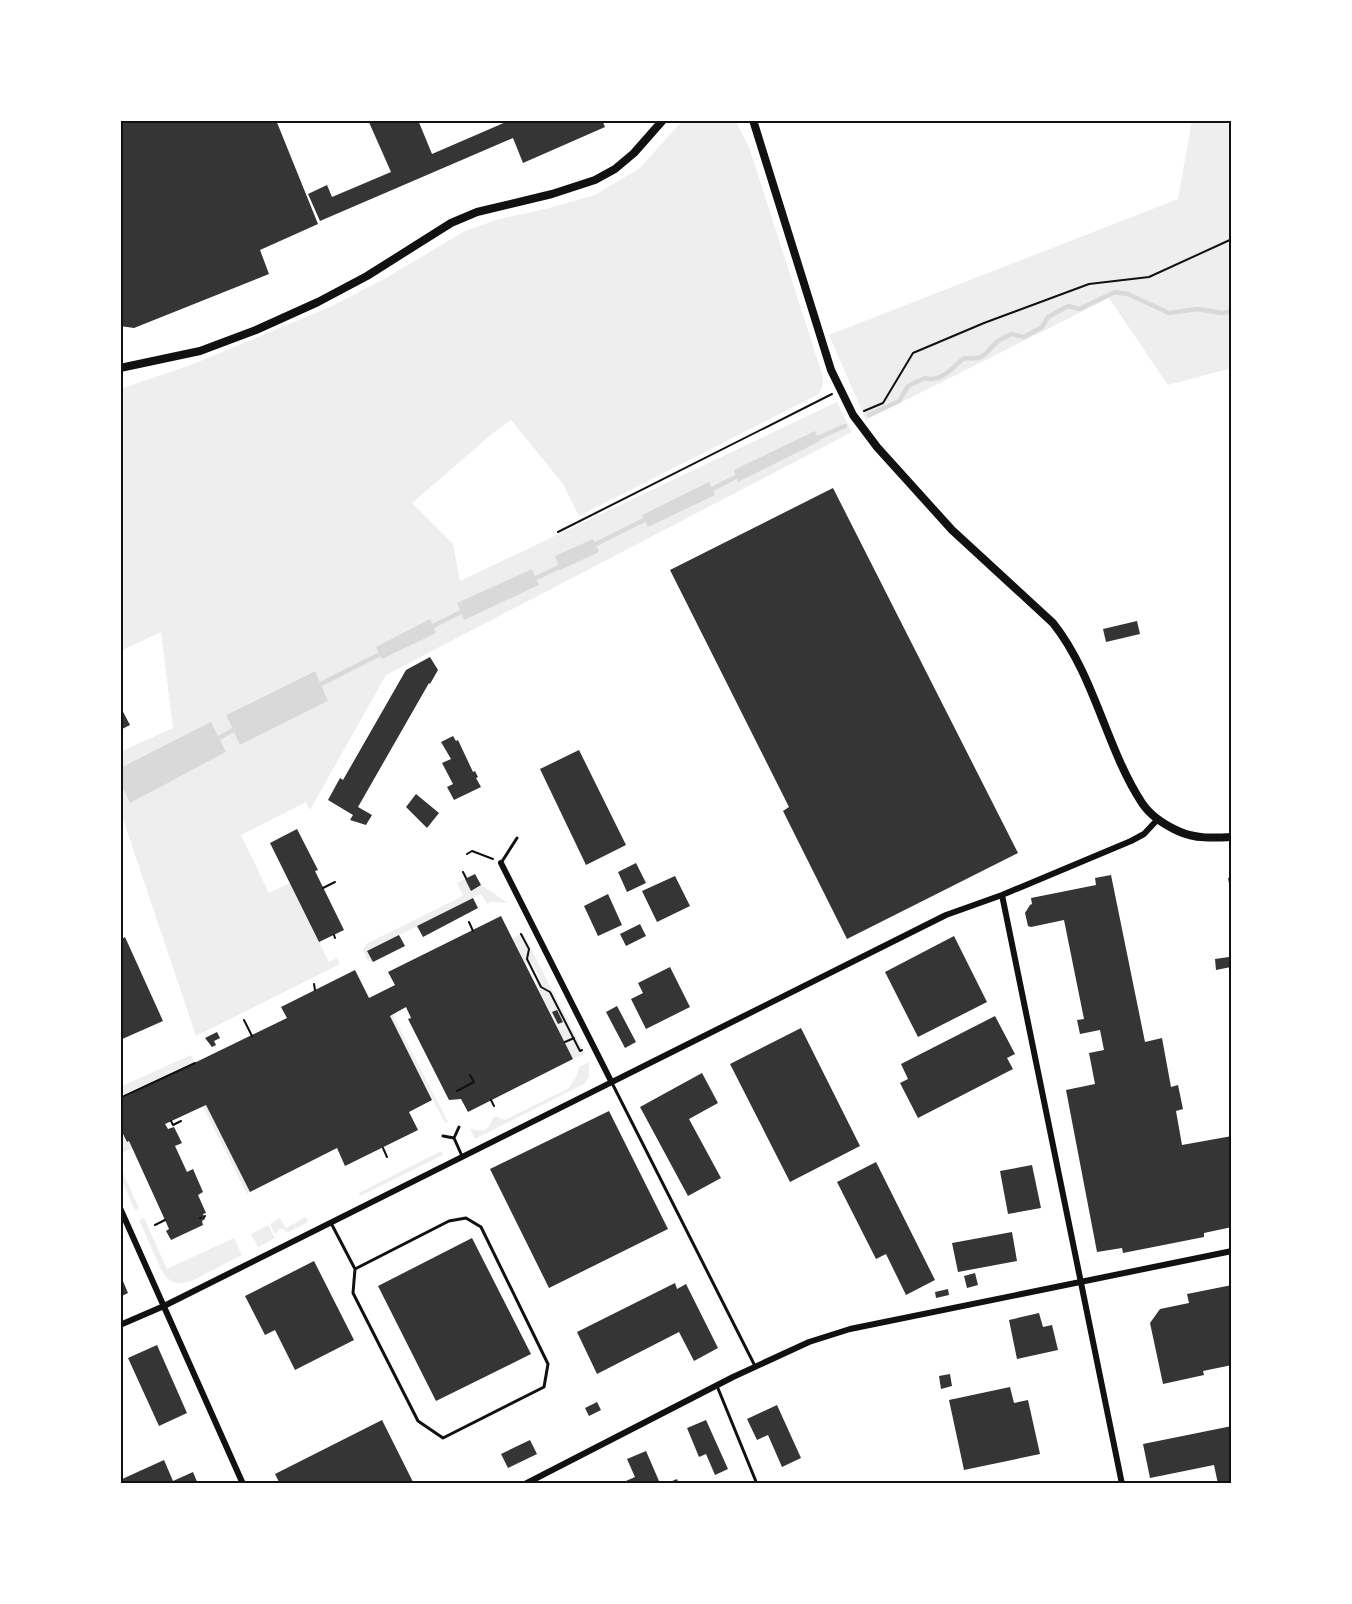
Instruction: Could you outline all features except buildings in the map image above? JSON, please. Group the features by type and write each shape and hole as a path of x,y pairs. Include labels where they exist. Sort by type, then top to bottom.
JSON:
{"main road":[{"path":"120,368 200,351 256,330 318,302 367,276 451,222 477,212 552,194 595,180 615,169 634,153 663,120"},
{"path":"753,120 831,370 853,415 885,456 952,530 1053,623 1065,638 1079,663 1143,804 1158,819 1179,832 1202,838 1232,837"}],"street":[{"path":"120,1325 164,1306 946,915 1002,895 1131,842 1144,834 1158,819"},
{"path":"501,863 611,1081"},
{"path":"1002,895 1122,1484"},
{"path":"120,1208 243,1484"},
{"path":"525,1484 808,1342 850,1329 1232,1251"}],"lane":[{"path":"501,863 518,838"},
{"path":"611,1081 755,1367"},
{"path":"459,1127 454,1138 462,1156"},
{"path":"443,1136 454,1138"},
{"path":"330,1222 355,1269 353,1293 418,1420 443,1438 544,1387 548,1364 481,1227 466,1218 449,1221 355,1269"},
{"path":"717,1386 757,1484"}],"path":[{"path":"853,415 883,403 913,353 984,323 1089,284 1149,277 1232,238"},
{"path":"558,532 839,390"},
{"path":"467,854 472,851 501,863"},
{"path":"463,872 466,878"},
{"path":"323,888 334,882"},
{"path":"469,922 473,931"},
{"path":"521,934 529,949 527,959 529,966 541,987 550,992 580,1051 582,1050"},
{"path":"314,984 315,990"},
{"path":"244,1020 252,1036"},
{"path":"565,1042 574,1038"},
{"path":"120,1098 195,1063"},
{"path":"457,1091 474,1082 470,1075"},
{"path":"491,1100 494,1106"},
{"path":"171,1121 173,1125 181,1121"},
{"path":"383,1148 387,1157"},
{"path":"156,1225 165,1220"}],"shaded area":[{"path":"683,120 735,120 749,147 823,377 819,394 579,516 563,484 511,420 412,503 453,544 460,581 837,402 852,432 386,675 310,810 306,802 241,835 269,893 290,883 329,962 337,958 340,964 196,1036 123,819 120,820 122,806 120,782 130,802 226,752 211,723 120,768 120,752 173,728 161,632 120,651 120,389 191,365 330,307 386,278 465,231 496,220 595,195 640,168","holes":["709,483 714,494 648,527 642,515","532,569 539,585 464,619 457,604","314,671 328,701 240,745 226,715"]},
{"path":"1192,120 1232,120 1232,368 1168,385 1109,298 866,420 829,335 1178,199"},
{"path":"815,431 820,441 738,482 734,470"},
{"path":"709,482 715,495 648,527 642,515"},
{"path":"593,539 599,552 560,570 555,556"},
{"path":"532,569 539,585 464,620 457,603"},
{"path":"430,619 436,633 382,659 376,647"},
{"path":"315,671 328,701 240,745 226,715"},
{"path":"211,722 226,752 130,803 120,782 120,768"},
{"path":"465,879 471,891 481,885 508,903 491,902 487,904 481,894 368,951 373,962 367,960 363,949 366,944 463,896 457,883"},
{"path":"523,933 585,1054 573,1059 536,984 541,981 531,962 526,965 513,938"},
{"path":"392,1014 448,1122 445,1123 390,1016"},
{"path":"191,1055 194,1062 120,1096 120,1087"},
{"path":"589,1062 589,1076 584,1084 475,1139 470,1129 485,1130 494,1116 505,1120 569,1088 579,1067"},
{"path":"206,1105 250,1192 247,1194 203,1107"},
{"path":"120,1133 133,1148 120,1154"},
{"path":"441,1151 443,1155 360,1196 359,1193"},
{"path":"120,1171 139,1208 135,1210 120,1177"},
{"path":"306,1217 308,1222 287,1233 284,1229 279,1229 276,1233 277,1238 270,1224 280,1218 286,1228"},
{"path":"144,1218 167,1269 234,1238 242,1255 191,1281 178,1283 172,1281 161,1269 139,1220"},
{"path":"268,1225 275,1238 258,1247 251,1234"}],"waterway":[{"path":"869,415 899,401 908,386 925,378 941,377 964,358 981,357 1003,338 1012,334 1024,337 1042,327 1048,317 1068,306 1079,309 1115,292 1128,294 1169,313 1197,309 1222,313 1232,311"},
{"path":"818,438 845,426"},
{"path":"712,489 736,477"},
{"path":"596,544 644,520"},
{"path":"536,578 559,567"},
{"path":"433,626 461,612"},
{"path":"321,684 380,654"},
{"path":"219,738 233,730"}]}
